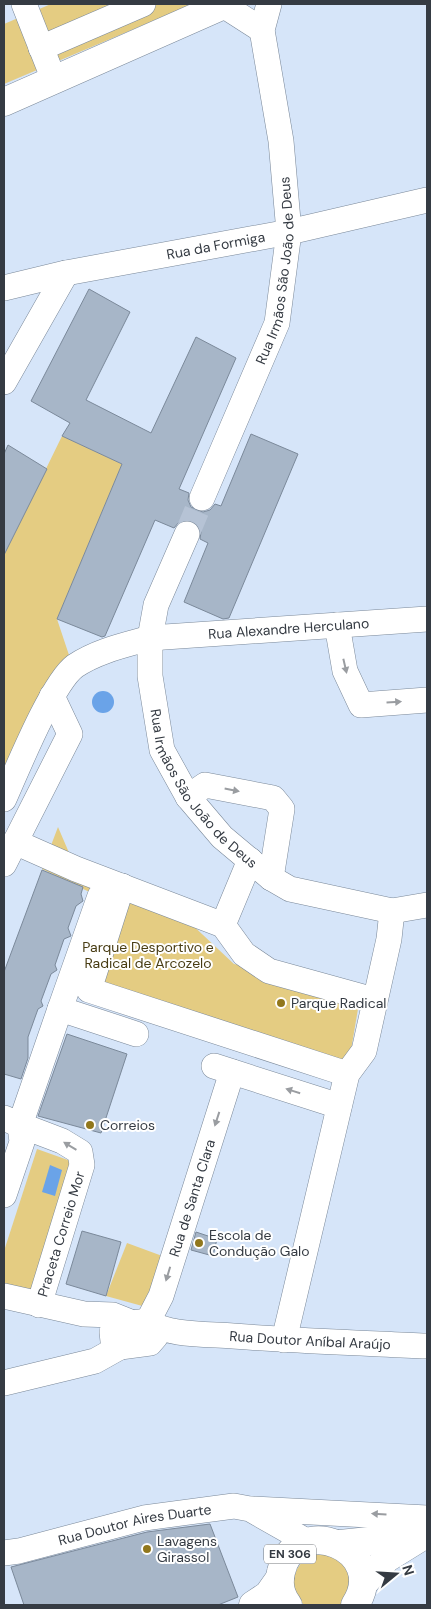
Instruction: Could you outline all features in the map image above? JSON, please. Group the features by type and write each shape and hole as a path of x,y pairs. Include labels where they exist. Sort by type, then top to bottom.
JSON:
{"main road":[{"path":"4,102 225,4"},
{"name":"EN 306","path":"253,1605 268,1595 298,1546 319,1540 340,1544 379,1540 427,1526"},
{"path":"359,1595 387,1558 427,1534"},
{"path":"340,1544 358,1561 362,1572 359,1595"},
{"name":"EN 306","path":"282,1570 281,1590 288,1605"}],"street":[{"path":"24,4 54,80"},
{"path":"41,48 143,4"},
{"path":"225,4 262,30"},
{"name":"Rua Irmãos São João de Deus","path":"202,498 277,322 289,232 282,141 262,30 269,4"},
{"name":"Rua da Formiga","path":"4,288 66,273 289,232 427,200"},
{"path":"4,382 66,273"},
{"name":"Rua Irmãos São João de Deus","path":"187,534 156,605 150,638 150,676 162,750 188,797 222,836 271,878 290,889 392,911 427,905"},
{"name":"Rua Alexandre Herculano","path":"4,798 52,696 73,667 107,650 150,638 427,619"},
{"path":"337,625 345,671 361,705 427,700"},
{"path":"4,864 70,734 52,696"},
{"path":"188,797 205,785 273,798 282,809 271,878"},
{"path":"15,842 76,869 111,891 223,925 244,954 269,971 374,1000"},
{"path":"223,925 250,860"},
{"path":"4,1195 22,1142 12,1122 111,891"},
{"path":"111,891 89,990 347,1074"},
{"path":"284,1340 347,1074 364,1050 389,940 392,911"},
{"path":"60,1009 136,1034"},
{"name":"Rua de Santa Clara","path":"137,1331 161,1296 223,1069 340,1106"},
{"name":"Praceta Correio Mor","path":"12,1122 62,1141 80,1152 82,1165 39,1305"},
{"path":"4,1296 84,1314 137,1331"},
{"path":"4,1383 95,1361 137,1331"},
{"name":"Rua Doutor Aníbal Araújo","path":"137,1331 427,1346"},
{"name":"Rua Doutor Aires Duarte","path":"4,1553 19,1551 144,1518 219,1507 257,1512 308,1542"},
{"path":"282,1570 257,1512 427,1518"}],"green space":[{"path":"51,4 193,4 4,84 4,24"},
{"path":"62,436 122,464 57,619 73,667 4,789 4,555"},
{"name":"Parque Desportivo e Radical de Arcozelo","path":"58,827 76,869 171,905 234,964 269,971 360,997 347,1074 84,988 110,902 42,869"},
{"path":"37,1149 82,1165 39,1305 4,1296 4,1251"},
{"path":"127,1243 165,1257 146,1307 106,1296"},
{"path":"317,1552 336,1554 353,1577 342,1605 304,1605 298,1598 294,1583 295,1575 302,1562"}],"water":[{"path":"103,691 111,694 114,702 111,710 103,713 95,710 92,702 95,694"},
{"path":"50,1165 62,1170 55,1196 42,1192"}],"building":[{"path":"89,289 130,312 86,400 151,433 196,337 236,358 179,489 189,493 188,500 191,507 203,512 210,510 215,504 221,506 251,434 298,454 229,618 223,619 184,602 208,543 200,539 201,532 198,525 186,520 179,522 174,528 155,520 105,636 102,637 57,619 122,464 62,436 70,423 31,401"},
{"path":"8,445 47,469 4,555 4,454"},
{"path":"42,870 83,887 81,894 83,901 76,906 68,928 71,936 64,939 55,965 57,970 51,974 41,1001 43,1006 38,1009 28,1037 28,1058 21,1079 4,1074 4,972"},
{"path":"67,1034 127,1054 101,1133 38,1116"},
{"path":"82,1231 121,1242 106,1296 66,1284"},
{"name":"Escola de Condução Galo","path":"196,1232 217,1239 213,1256 191,1250"},
{"name":"Lavagens Girassol","path":"210,1524 238,1597 218,1605 24,1605 11,1567 147,1532"}],"tunnel":[{"path":"187,534 202,498"}],"place":[{"name":"Parque Radical","path":"281,1003"},
{"name":"Correios","path":"90,1125"},
{"name":"Escola de Condução Galo","path":"199,1243"},
{"name":"Lavagens Girassol","path":"147,1549"}]}
